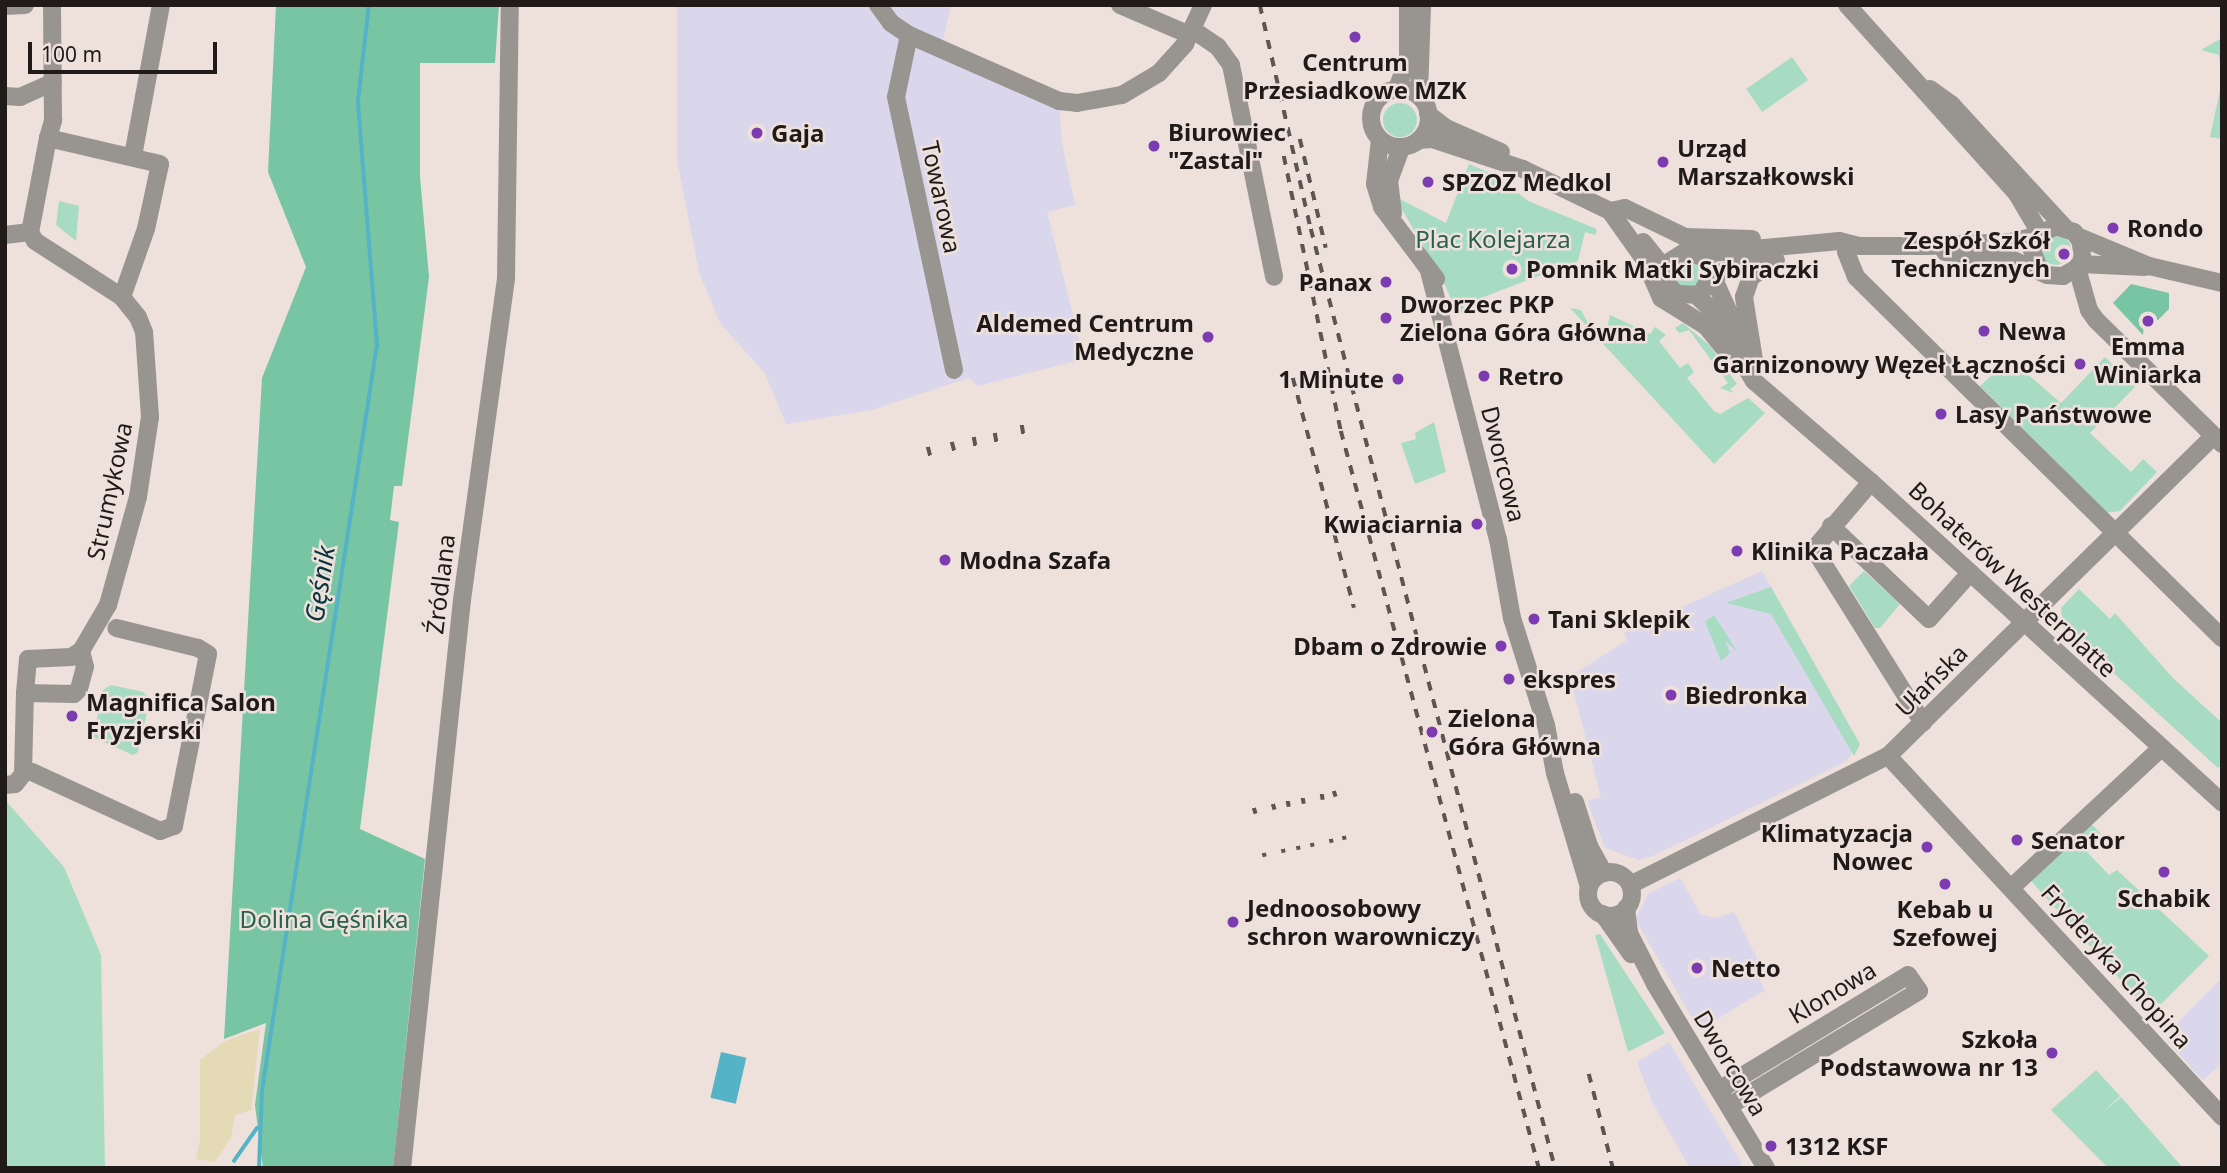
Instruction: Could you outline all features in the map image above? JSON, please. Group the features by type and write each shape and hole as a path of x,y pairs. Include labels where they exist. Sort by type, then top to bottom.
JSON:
{"street":[{"path":"5,6 25,5"},
{"path":"5,235 30,232 48,138 53,82 52,5"},
{"path":"133,156 161,5"},
{"name":"Źródlana","path":"402,1168 459,625 506,277 510,5"},
{"path":"878,5 891,23 909,35 1059,101 1077,103 1122,95 1145,83 1179,52 1203,5"},
{"path":"1120,5 1191,32 1218,47 1231,65 1274,277"},
{"path":"1397,89 1408,59 1408,5"},
{"path":"1422,5 1419,96 1428,114 1523,169 1614,213 1659,239 1693,253 1712,275"},
{"path":"1847,5 1916,79 1945,119 2017,194 2039,234 2033,258 2040,271"},
{"name":"Towarowa","path":"909,35 896,97 954,370"},
{"path":"1916,79 1952,105 2071,231 2083,250 2078,266 2087,305 2096,320 2218,440"},
{"path":"5,96 20,97 53,82"},
{"path":"1419,96 1397,89 1382,95 1372,108 1372,128 1380,140 1401,148 1419,140 1432,139 1523,169"},
{"path":"1419,140 1428,114"},
{"path":"48,138 160,164 146,229 121,297"},
{"name":"Dworcowa","path":"1380,140 1376,192 1444,297 1454,342 1452,356 1507,584 1512,618 1518,629 1554,752 1555,773 1589,887"},
{"name":"Dworcowa","path":"1394,220 1389,181 1401,148"},
{"path":"1614,213 1625,208 1685,237 1796,238 1803,243"},
{"path":"1614,213 1651,250 1676,294 1698,296 1712,275 1785,256 1853,249 2010,242 2039,234 2071,231 2149,266 2222,283"},
{"path":"1614,213 1639,249 1661,298 1706,326 1737,359"},
{"name":"Strumykowa","path":"25,693 76,693 85,667 81,651 112,593 138,497 148,434 144,332 138,317 121,297 36,241 30,232"},
{"path":"1665,276 1673,257 1693,253 1850,241 1856,277 2222,638"},
{"path":"1928,246 1949,253 2011,259 2040,271 2063,276 2078,266 2149,266"},
{"path":"1755,366 1742,308 1747,285 1758,271 1785,256"},
{"path":"2087,305 2094,277 2110,266"},
{"name":"Bohaterów Westerplatte","path":"1712,275 1755,366 1770,391"},
{"name":"Bohaterów Westerplatte","path":"1698,296 1716,317 1737,359 1754,381 1770,391 1871,482 2222,803"},
{"name":"Ułańska","path":"1630,885 1888,756 2116,533 2218,440"},
{"path":"1871,482 1814,549 1885,670 1923,723"},
{"path":"1831,526 1929,619 1970,573"},
{"path":"81,651 71,657 27,659 19,779 160,831 174,825 208,654 198,648 116,628"},
{"path":"2012,887 2161,748"},
{"name":"Dworcowa","path":"1554,752 1565,767 1589,846 1604,873"},
{"name":"Fryderyka Chopina","path":"1888,756 2222,1117"},
{"path":"1604,873 1619,874 1630,885 1632,894 1626,908 1616,915 1603,914 1590,901 1589,887 1604,873"},
{"name":"Dworcowa","path":"1626,908 1629,933 1655,984 1766,1168"},
{"name":"Dworcowa","path":"1603,914 1655,984"},
{"name":"Klonowa","path":"1719,1090 1908,975 1919,991 1729,1106"}],"shaded area":[{"path":"677,5 951,5 941,49 1059,101 1062,143 1075,205 1047,212 1084,359 978,386 969,378 871,410 786,424 764,372 720,323 699,272 677,160"},
{"path":"1762,571 1860,745 1845,762 1653,856 1639,860 1605,848 1588,800 1601,797 1570,677 1627,640 1624,633"},
{"path":"1680,878 1701,915 1716,918 1734,912 1760,965 1754,970 1765,990 1699,1030 1635,919 1649,893"},
{"path":"2222,978 2222,1063 2203,1080 2167,1041 2169,1032"},
{"path":"1669,1042 1742,1164 1736,1168 1690,1168 1652,1102 1637,1062"}],"green space":[{"name":"Dolina Gęśnika","path":"276,5 499,5 495,63 420,63 420,177 429,277 402,486 394,486 390,520 399,522 360,829 425,859 393,1168 263,1168 255,1105 266,1023 224,1039 262,378 306,267 268,172"},
{"path":"2222,38 2222,81 2219,55 2201,50"},
{"path":"1792,57 1808,80 1762,112 1746,89"},
{"path":"2222,81 2222,139 2210,137"},
{"path":"1400,103 1412,108 1417,120 1412,132 1400,137 1388,132 1383,120 1388,108"},
{"name":"Plac Kolejarza","path":"1469,164 1497,176 1528,201 1597,229 1595,235 1585,232 1578,261 1481,298 1458,315 1441,276 1394,196 1446,223"},
{"path":"59,201 79,206 76,241 56,225"},
{"path":"2056,235 2067,239 2071,250 2067,261 2056,265 2045,261 2041,250 2045,239"},
{"path":"1688,260 1698,264 1702,274 1698,284 1688,288 1678,284 1674,274 1678,264"},
{"path":"2131,284 2169,293 2169,309 2158,320 2144,322 2143,335 2113,303"},
{"path":"1570,308 1581,310 1590,327 1605,337 1610,315 1650,334 1655,327 1666,335 1659,341 1680,368 1688,363 1694,372 1687,378 1714,411 1720,414 1748,398 1765,413 1714,464"},
{"path":"1683,323 1710,346 1737,384 1730,389 1734,393 1720,388 1728,383 1689,330 1679,333 1675,328"},
{"path":"2105,357 2135,387 2090,433 2131,472 2143,459 2157,472 2120,511 2106,513 1980,386 2010,359 2061,403"},
{"path":"1434,422 1446,472 1415,484 1401,443 1416,439 1415,433"},
{"path":"1864,571 1900,604 1880,628 1875,628 1849,586"},
{"path":"1771,587 1860,744 1854,756 1771,614 1726,603"},
{"path":"2079,589 2110,619 2115,613 2173,678 2222,723 2222,764 2218,768 2063,627 2061,608"},
{"path":"1714,615 1737,651 1725,641 1730,653 1721,661 1705,622"},
{"path":"111,685 143,692 150,699 138,752 133,755 93,737 103,690"},
{"path":"5,800 64,867 101,955 105,1168 5,1168"},
{"path":"2088,820 2102,835 2087,852 2109,875 2117,870 2209,956 2161,1004 2136,997 2030,877"},
{"path":"1600,934 1665,1033 1628,1052 1595,935"},
{"path":"2096,1070 2120,1096 2101,1114 2121,1097 2183,1168 2108,1168 2051,1110"}],"sand":[{"path":"260,1029 251,1110 235,1115 231,1138 215,1162 196,1159 200,1140 200,1060 225,1041"}],"water":[{"path":"721,1052 746,1058 736,1104 710,1098"}],"waterway":[{"name":"Gęśnik","path":"259,1168 262,1091 377,345 358,101 369,5"},
{"path":"234,1161 257,1128"}],"railway":[{"path":"1260,5 1311,229 1555,1168"},
{"path":"1300,139 1326,248"},
{"path":"1284,156 1341,431 1539,1168"},
{"path":"1293,378 1354,608"},
{"path":"1022,425 1024,438"},
{"path":"995,433 997,444"},
{"path":"974,437 976,448"},
{"path":"952,442 955,453"},
{"path":"928,447 931,458"},
{"path":"1334,791 1336,797"},
{"path":"1322,794 1323,800"},
{"path":"1303,798 1304,804"},
{"path":"1288,801 1289,807"},
{"path":"1273,804 1275,810"},
{"path":"1254,808 1256,814"},
{"path":"1344,836 1345,840"},
{"path":"1331,839 1332,843"},
{"path":"1312,843 1313,847"},
{"path":"1298,846 1299,850"},
{"path":"1283,849 1284,853"},
{"path":"1264,853 1265,857"},
{"path":"1589,1074 1613,1168"}],"place":[{"name":"Centrum Przesiadkowe MZK","path":"1355,37"},
{"name":"Gaja","path":"757,133"},
{"name":"Biurowiec \"Zastal\"","path":"1154,146"},
{"name":"Urząd Marszałkowski","path":"1663,162"},
{"name":"SPZOZ Medkol","path":"1428,182"},
{"name":"Rondo","path":"2113,228"},
{"name":"Zespół Szkół Technicznych","path":"2064,254"},
{"name":"Pomnik Matki Sybiraczki","path":"1512,269"},
{"name":"Panax","path":"1386,282"},
{"name":"Dworzec PKP Zielona Góra Główna","path":"1386,318"},
{"name":"Emma Winiarka","path":"2148,321"},
{"name":"Newa","path":"1984,331"},
{"name":"Aldemed Centrum Medyczne","path":"1208,337"},
{"name":"Garnizonowy Węzeł Łączności","path":"2080,364"},
{"name":"Retro","path":"1484,376"},
{"name":"1 Minute","path":"1398,379"},
{"name":"Lasy Państwowe","path":"1941,414"},
{"name":"Kwiaciarnia","path":"1477,524"},
{"name":"Klinika Paczała","path":"1737,551"},
{"name":"Modna Szafa","path":"945,560"},
{"name":"Tani Sklepik","path":"1534,619"},
{"name":"Dbam o Zdrowie","path":"1501,646"},
{"name":"ekspres","path":"1509,679"},
{"name":"Biedronka","path":"1671,695"},
{"name":"Magnifica Salon Fryzjerski","path":"72,716"},
{"name":"Zielona Góra Główna","path":"1432,732"},
{"name":"Senator","path":"2017,840"},
{"name":"Klimatyzacja Nowec","path":"1927,847"},
{"name":"Schabik","path":"2164,872"},
{"name":"Kebab u Szefowej","path":"1945,884"},
{"name":"Jednoosobowy schron warowniczy","path":"1233,922"},
{"name":"Netto","path":"1697,968"},
{"name":"Szkoła Podstawowa nr 13","path":"2052,1053"},
{"name":"1312 KSF","path":"1771,1146"}]}
